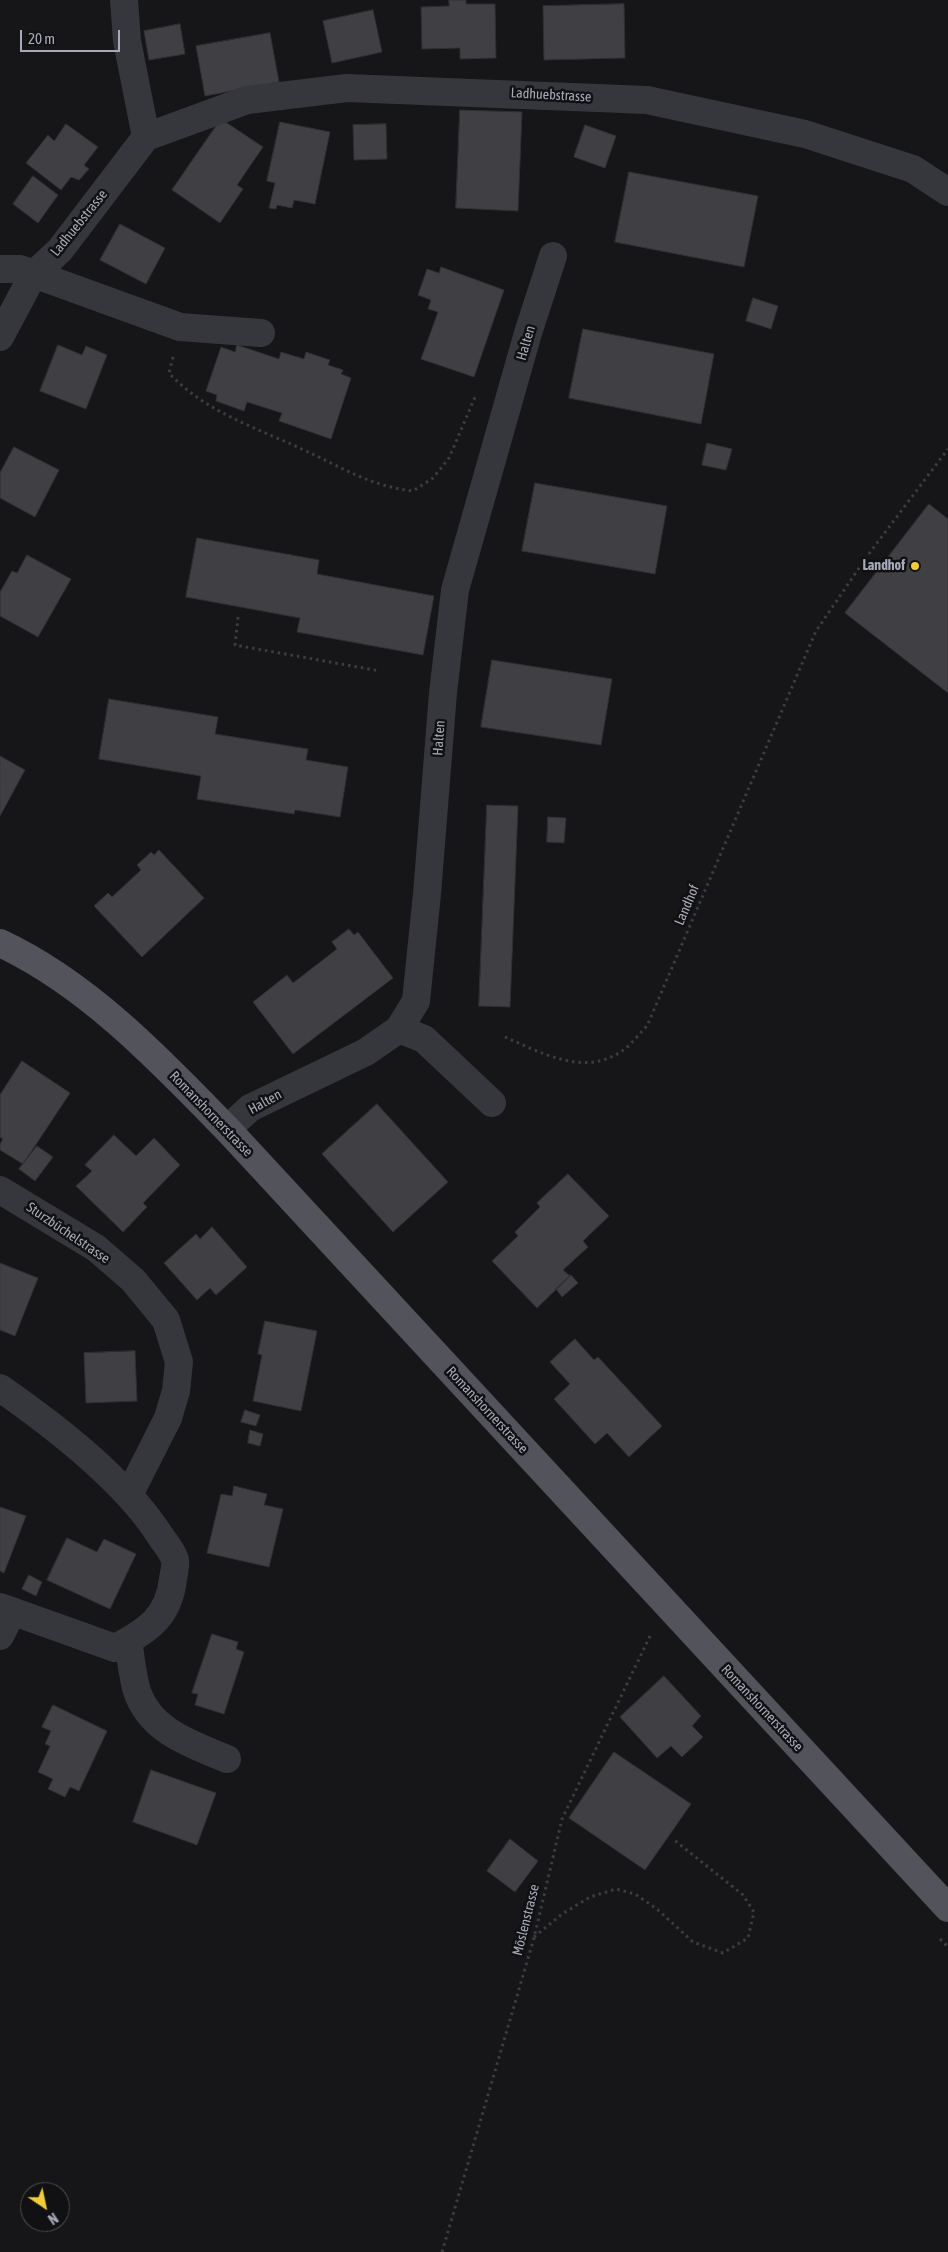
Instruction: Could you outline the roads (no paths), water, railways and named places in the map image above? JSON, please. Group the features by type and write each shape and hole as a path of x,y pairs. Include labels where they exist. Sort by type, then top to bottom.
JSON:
{"main road":[{"name":"Romanshornerstrasse","path":"0,943 71,986 151,1052 228,1129 672,1612 948,1908"}],"street":[{"path":"124,0 128,41 146,137"},
{"name":"Ladhuebstrasse","path":"0,337 33,275 60,250 146,137 247,100 347,88 647,100 805,134 913,169 948,192"},
{"name":"Halten","path":"228,1129 250,1108 366,1052 398,1029 416,1001 427,894 443,693 455,590 528,333 553,256"},
{"path":"0,269 20,269 180,327 261,333"},
{"path":"398,1029 424,1039 492,1103"},
{"name":"Sturzbüchelstrasse","path":"0,1190 96,1248 133,1280 166,1320 179,1362 176,1391 168,1418 128,1495"},
{"path":"0,1388 52,1424 128,1495 157,1530 175,1561 172,1588 162,1615 139,1635 115,1648 6,1610 0,1636"},
{"path":"128,1641 137,1690 145,1709 159,1725 181,1740 227,1759"}],"place":[{"name":"Landhof","path":"915,566"}]}
